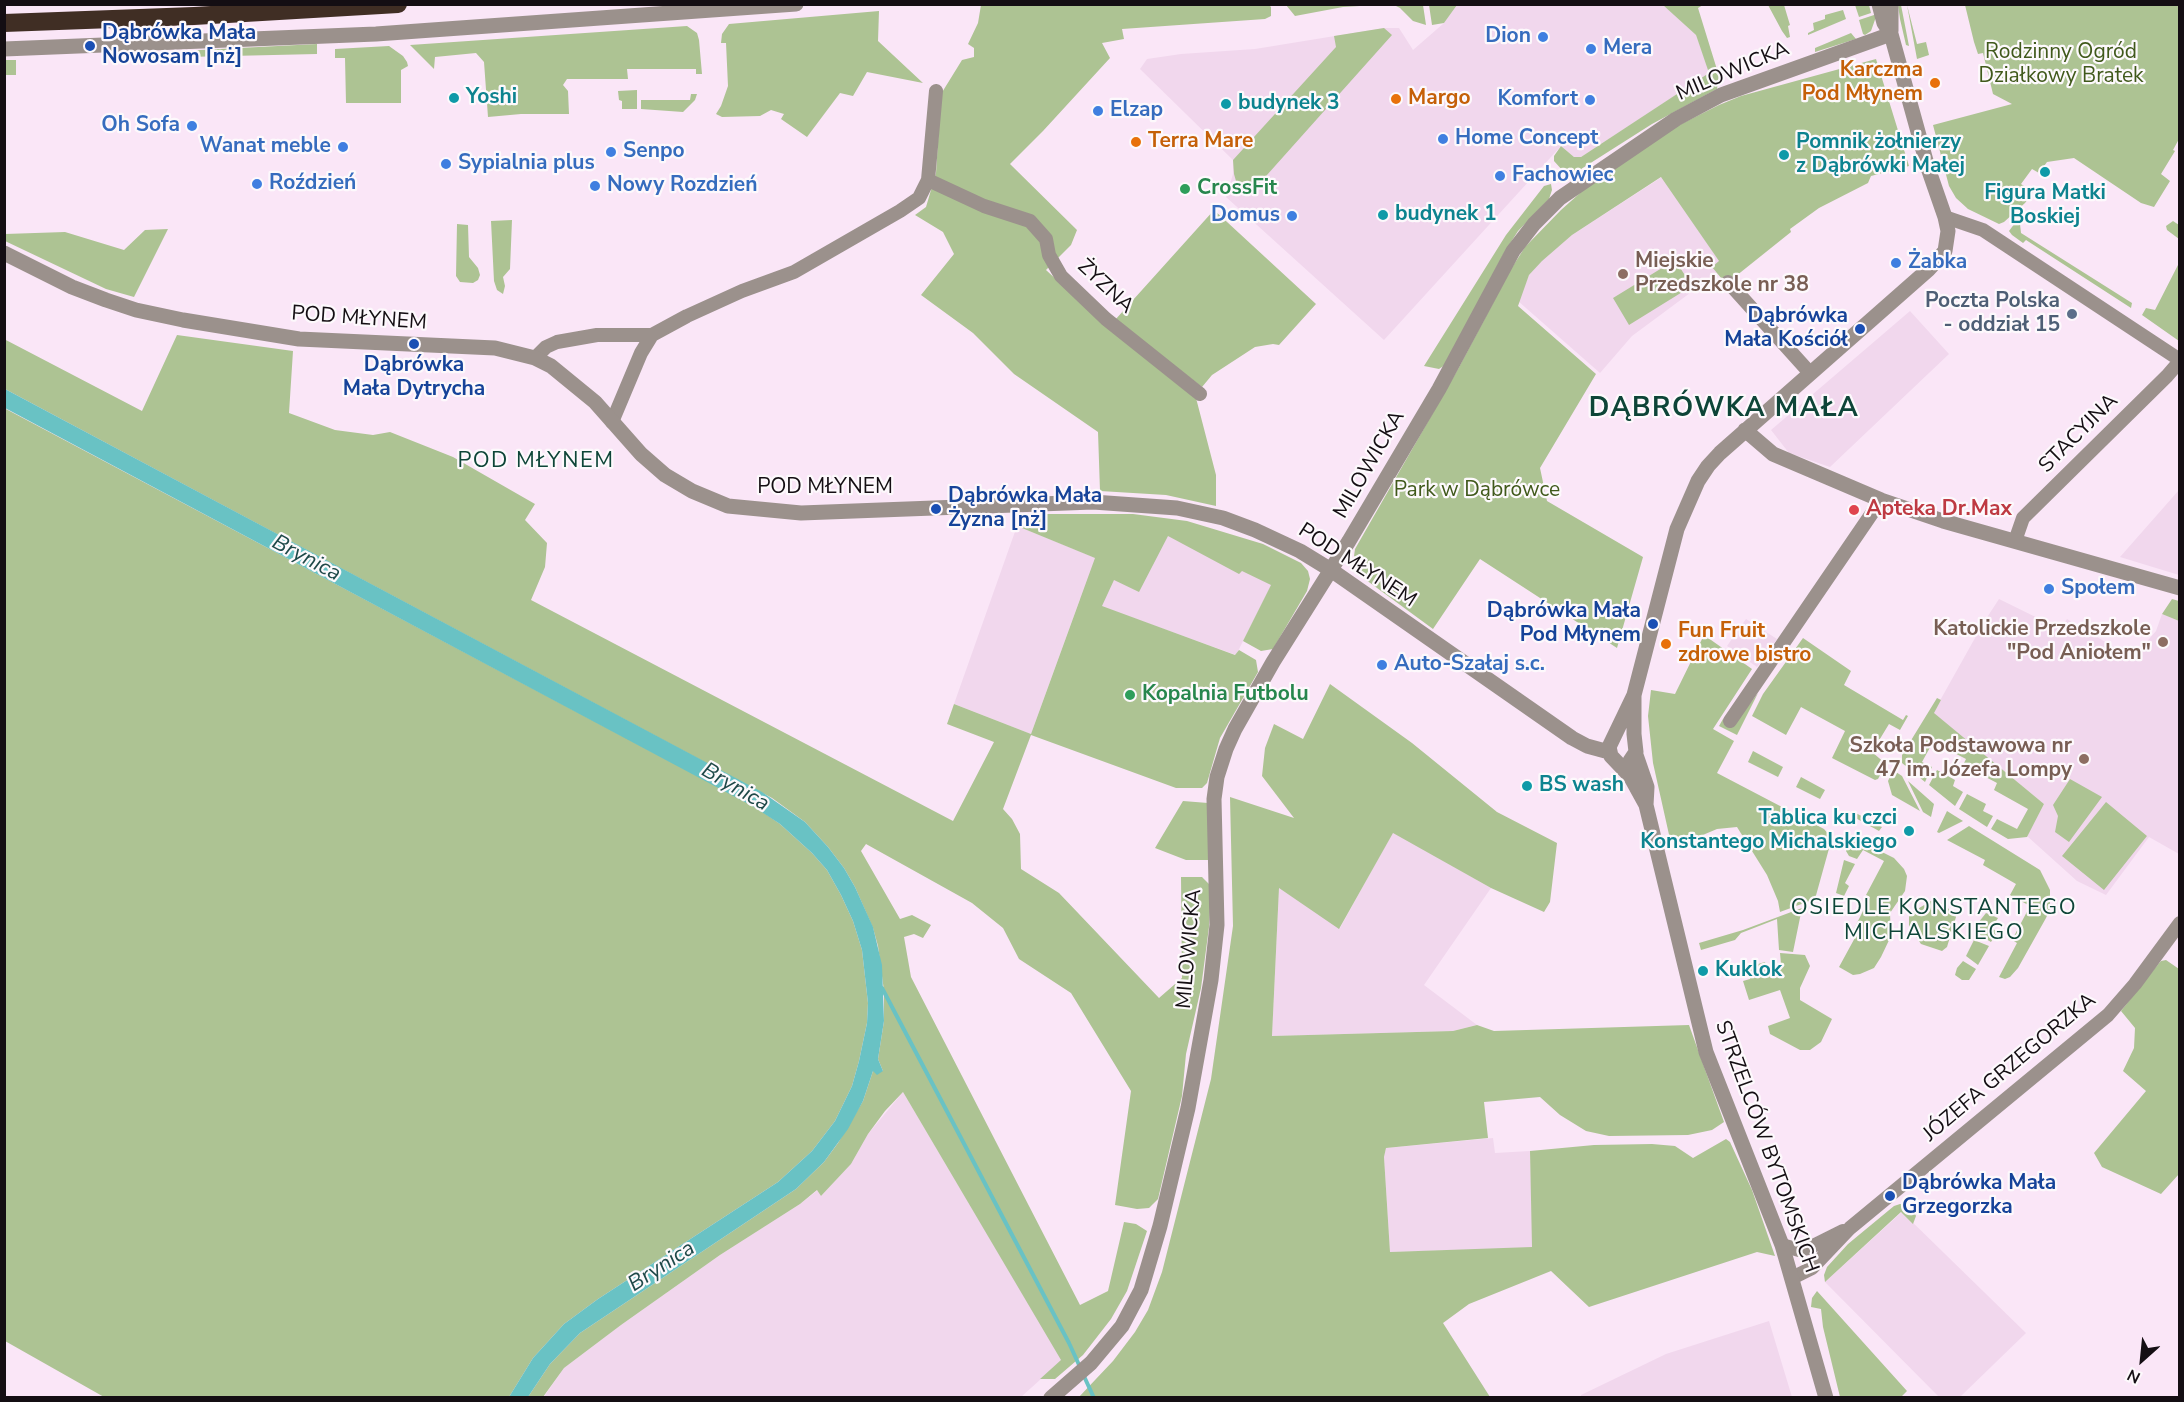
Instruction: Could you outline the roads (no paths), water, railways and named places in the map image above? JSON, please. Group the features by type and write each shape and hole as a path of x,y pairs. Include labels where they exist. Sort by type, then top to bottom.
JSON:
{"highway":[{"path":"4,22 194,16 398,4"}],"street":[{"path":"4,49 387,33 796,4"},
{"path":"1879,4 1884,23 1891,34"},
{"path":"1634,695 1635,748 1627,763 1613,751 1634,695 1684,510 1708,466 1745,430 1939,259 1945,251 1948,241 1945,217 1928,168 1891,34 1891,4"},
{"name":"MILOWICKA","path":"1051,1398 1068,1387 1122,1326 1141,1290 1160,1226 1186,1118 1211,980 1217,925 1213,815 1215,788 1221,762 1253,696 1439,389 1513,251 1552,204 1676,119 1720,95 1891,34"},
{"path":"535,358 557,342 597,335 652,335 742,291 794,272 910,205 919,198 928,180 936,91"},
{"name":"ŻYZNA","path":"928,180 984,206 1030,221 1046,239 1049,255 1061,276 1106,319 1200,394"},
{"path":"1945,217 1983,230 2180,360"},
{"name":"POD MŁYNEM","path":"4,253 72,287 106,300 136,310 183,320 299,339 495,348 535,358 572,381 595,402 641,454 665,475 692,491 728,506 801,513 1093,502 1177,508 1223,519 1255,530 1300,551 1331,570 1572,738 1587,746 1613,751 1625,736 1635,748"},
{"path":"1728,282 1810,373"},
{"path":"612,422 641,353 652,335"},
{"name":"STACYJNA","path":"2015,540 2023,518 2167,376 2180,360"},
{"path":"1745,430 1773,454 1881,500 1932,518 2180,588"},
{"path":"1730,721 1881,500"},
{"name":"STRZELCÓW BYTOMSKICH","path":"1635,748 1647,787 1646,806"},
{"name":"STRZELCÓW BYTOMSKICH","path":"1613,751 1646,806 1706,1052 1782,1245 1826,1398"},
{"name":"JÓZEFA GRZEGORZKA","path":"1791,1274 1812,1268 1850,1228 2108,1015 2142,976 2180,923"},
{"name":"JÓZEFA GRZEGORZKA","path":"1791,1274 1809,1248 1850,1228"},
{"path":"1782,1245 1800,1250 1809,1248"}],"water":[{"name":"Brynica","path":"5,389 762,792 805,822 828,847 855,887 873,927 882,965 884,1021 878,1059 883,1071 877,1075 873,1071 863,1101 848,1129 824,1162 796,1189 580,1333 550,1364 528,1397 509,1397 533,1358 564,1324 598,1299 778,1182 812,1151 835,1121 852,1086 859,1061 867,1023 868,1003 862,950 853,921 841,895 827,870 812,853 780,824 754,807 5,408"}],"waterway":[{"path":"882,988 1080,1367"},
{"path":"1083,1374 1094,1398"}],"place":[{"name":"Dion","path":"1543,37"},
{"name":"Dąbrówka Mała Nowosam [nż]","path":"90,46"},
{"name":"Mera","path":"1591,49"},
{"name":"Karczma Pod Młynem","path":"1935,83"},
{"name":"Yoshi","path":"454,98"},
{"name":"Margo","path":"1396,99"},
{"name":"Komfort","path":"1590,100"},
{"name":"budynek 3","path":"1226,104"},
{"name":"Elzap","path":"1098,111"},
{"name":"Oh Sofa","path":"192,126"},
{"name":"Home Concept","path":"1443,139"},
{"name":"Terra Mare","path":"1136,142"},
{"name":"Wanat meble","path":"343,147"},
{"name":"Senpo","path":"611,152"},
{"name":"Pomnik żołnierzy z Dąbrówki Małej","path":"1784,155"},
{"name":"Sypialnia plus","path":"446,164"},
{"name":"Figura Matki Boskiej","path":"2045,172"},
{"name":"Fachowiec","path":"1500,176"},
{"name":"Roździeń","path":"257,184"},
{"name":"Nowy Rozdzień","path":"595,186"},
{"name":"CrossFit","path":"1185,189"},
{"name":"budynek 1","path":"1383,215"},
{"name":"Domus","path":"1292,216"},
{"name":"Żabka","path":"1896,263"},
{"name":"Miejskie Przedszkole nr 38","path":"1623,274"},
{"name":"Poczta Polska - oddział 15","path":"2072,314"},
{"name":"Dąbrówka Mała Kościół","path":"1860,329"},
{"name":"Dąbrówka Mała Dytrycha","path":"414,344"},
{"name":"Dąbrówka Mała Żyzna [nż]","path":"936,509"},
{"name":"Apteka Dr.Max","path":"1854,510"},
{"name":"Społem","path":"2049,589"},
{"name":"Dąbrówka Mała Pod Młynem","path":"1653,624"},
{"name":"Katolickie Przedszkole \"Pod Aniołem\"","path":"2163,642"},
{"name":"Fun Fruit zdrowe bistro","path":"1666,644"},
{"name":"Auto-Szałaj s.c.","path":"1382,665"},
{"name":"Kopalnia Futbolu","path":"1130,695"},
{"name":"Szkoła Podstawowa nr 47 im. Józefa Lompy","path":"2084,759"},
{"name":"BS wash","path":"1527,786"},
{"name":"Tablica ku czci Konstantego Michalskiego","path":"1909,831"},
{"name":"Kuklok","path":"1703,971"},
{"name":"Dąbrówka Mała Grzegorzka","path":"1890,1196"}],"district":[{"name":"DĄBRÓWKA MAŁA","path":"1724,409"},
{"name":"POD MŁYNEM","path":"536,462"},
{"name":"OSIEDLE KONSTANTEGO MICHALSKIEGO","path":"1934,922"}],"park label":[{"name":"Rodzinny Ogród Działkowy Bratek","path":"2061,65"},
{"name":"Park w Dąbrówce","path":"1477,491"}]}
